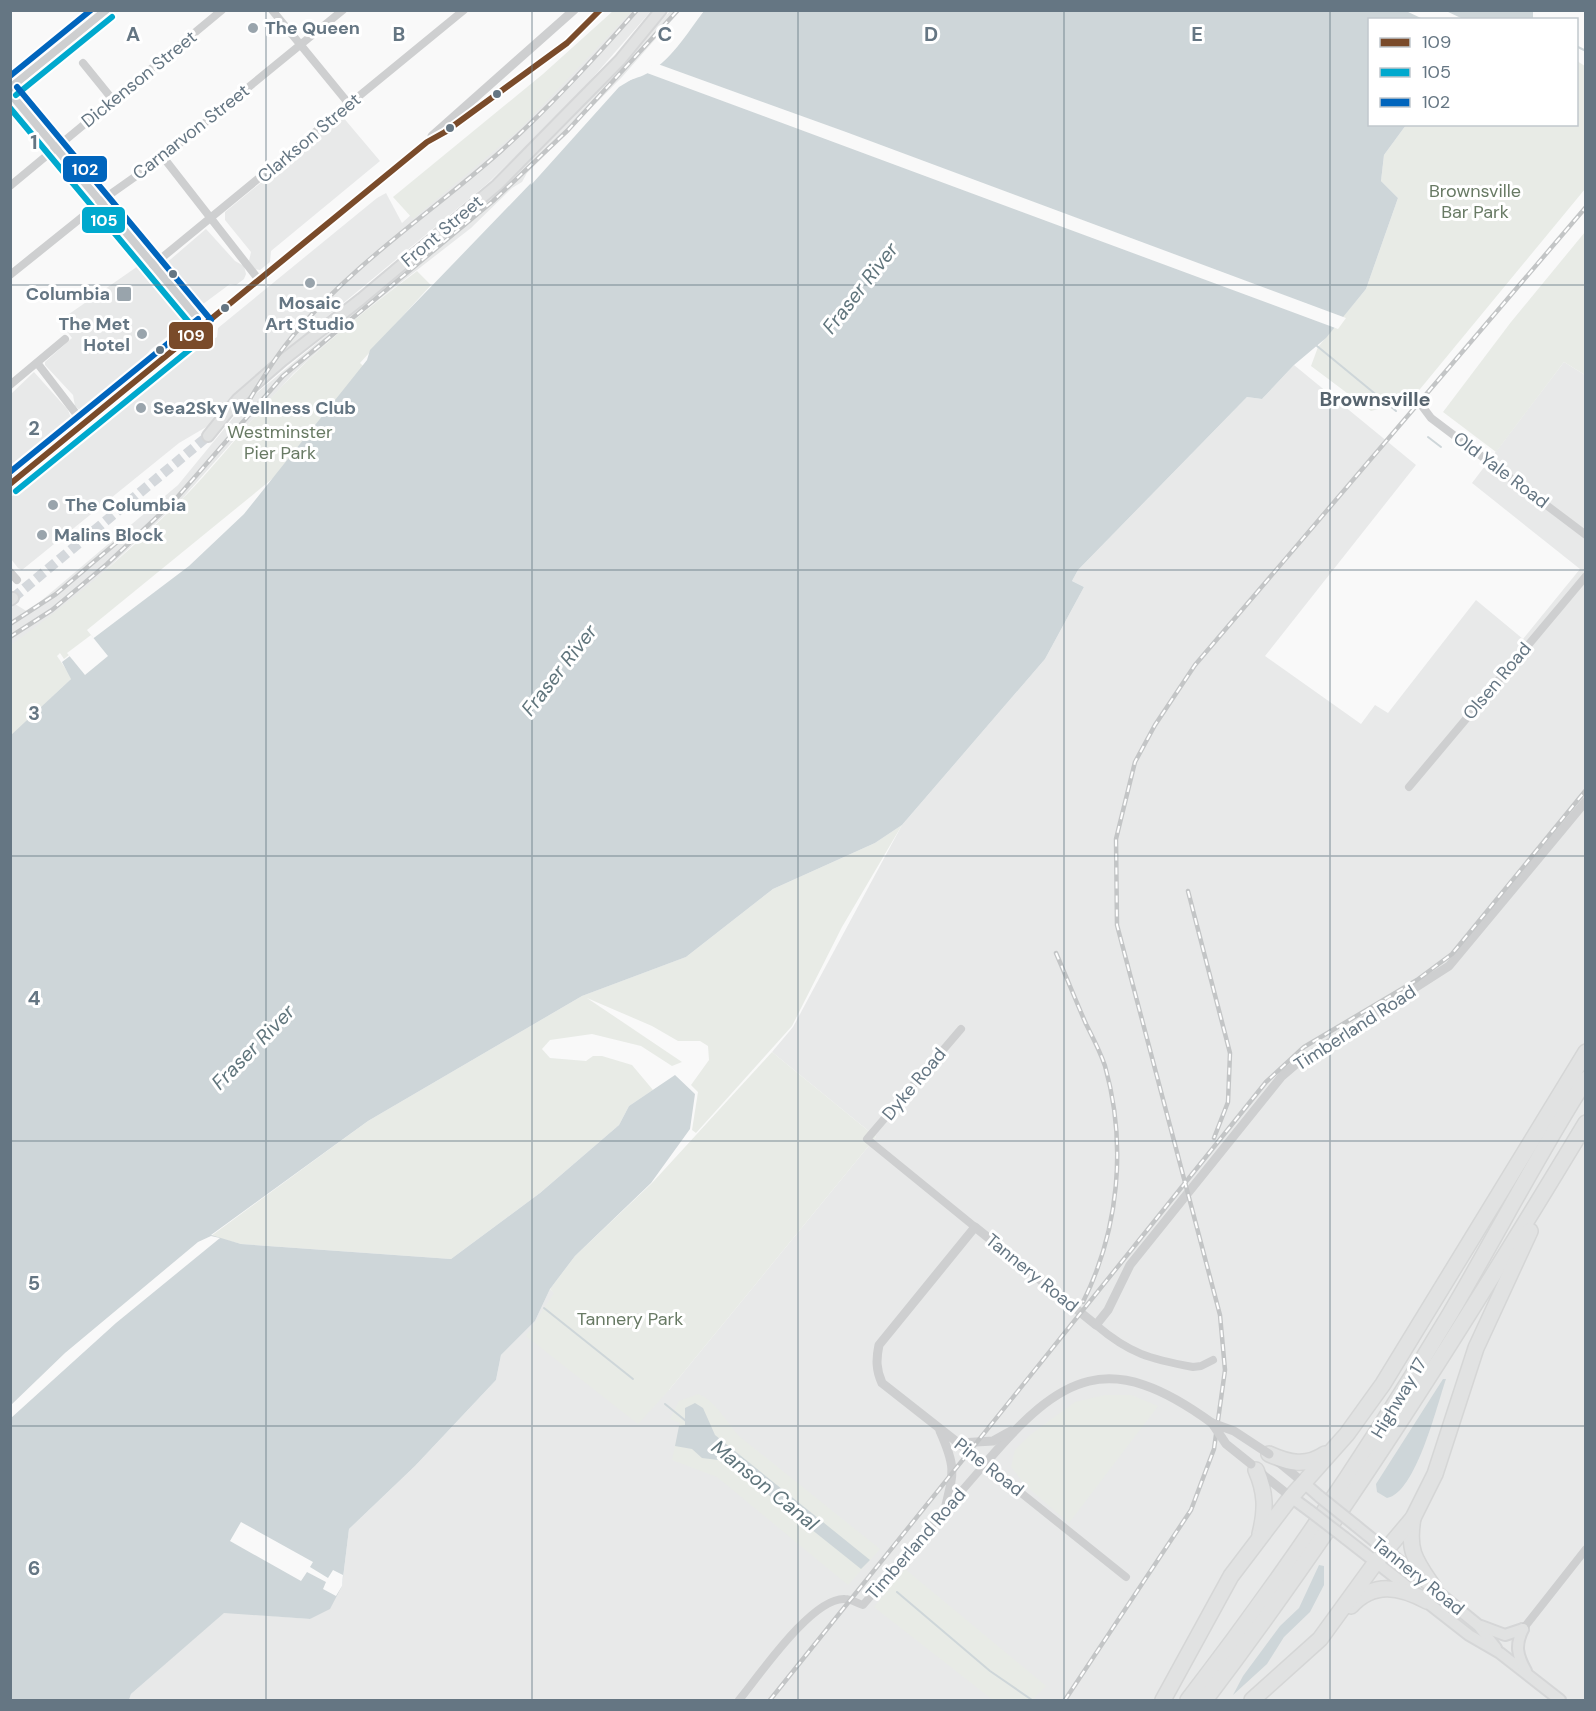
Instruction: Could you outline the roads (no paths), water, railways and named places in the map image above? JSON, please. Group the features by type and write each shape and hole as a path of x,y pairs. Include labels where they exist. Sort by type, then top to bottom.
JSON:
{"highway":[{"path":"1163,1701 1227,1583 1288,1494 1347,1434 1408,1344 1586,1052"},
{"name":"Highway 17","path":"1188,1701 1248,1621 1369,1447 1586,1079"},
{"name":"Highway 17","path":"1205,1701 1305,1562 1374,1459 1586,1123"},
{"path":"1332,1623 1386,1549 1413,1518 1435,1474 1468,1368 1493,1306 1554,1176"},
{"path":"1269,1455 1290,1463 1310,1462 1322,1456 1347,1434"},
{"path":"1257,1470 1265,1495 1263,1520 1258,1538"},
{"path":"1413,1518 1410,1541 1412,1552 1431,1594"},
{"path":"1252,1701 1303,1656 1358,1598 1378,1588 1431,1594"}],"main road":[{"name":"Front Street","path":"208,436 238,399 497,185 620,60 662,10"},
{"name":"Tannery Road","path":"1300,1481 1386,1549 1469,1635 1500,1653 1560,1701"},
{"name":"Tannery Road","path":"1288,1494 1376,1562 1478,1625 1500,1653"},
{"path":"1478,1625 1505,1635 1524,1629"},
{"path":"1524,1629 1517,1645 1519,1658 1529,1676"}],"street":[{"path":"10,88 106,10"},
{"name":"Dickenson Street","path":"10,186 222,10"},
{"path":"272,10 349,104"},
{"name":"Carnarvon Street","path":"10,275 101,202 164,157 343,10"},
{"name":"Clarkson Street","path":"153,266 464,10"},
{"path":"427,142 440,126 574,10"},
{"path":"10,484 427,142 471,114 552,54 589,24 600,10"},
{"path":"552,54 565,37 563,31 556,26"},
{"path":"83,63 113,100"},
{"path":"10,93 204,326"},
{"path":"164,157 259,280"},
{"path":"10,385 38,364 65,339"},
{"path":"38,364 84,424"},
{"name":"Old Yale Road","path":"1419,402 1436,422 1586,535"},
{"path":"10,572 17,580"},
{"name":"Olsen Road","path":"1410,787 1586,576"},
{"name":"Timberland Road","path":"1096,1325 1108,1310 1130,1265 1282,1076 1296,1064 1449,966 1586,801"},
{"name":"Dyke Road","path":"867,1139 961,1029"},
{"name":"Tannery Road","path":"867,1139 1125,1348 1136,1353 1193,1366 1201,1366 1213,1360"},
{"name":"Pine Road","path":"975,1227 879,1345 876,1364 882,1383 1126,1577"},
{"name":"Tannery Road","path":"985,1464 1014,1430 1047,1400 1066,1389 1087,1382 1110,1379 1132,1380 1153,1386 1187,1405 1212,1423 1234,1431 1269,1455 1300,1481"},
{"name":"Tannery Road","path":"1212,1423 1226,1444 1288,1494"},
{"path":"939,1429 952,1458 954,1472 945,1509"},
{"path":"959,1443 993,1441 1014,1430"},
{"name":"Timberland Road","path":"739,1701 805,1621 822,1606 844,1598 863,1605 985,1464"},
{"path":"1524,1629 1586,1549"}],"water":[{"name":"Fraser River","path":"704,11 1533,11 1533,18 1368,18 1368,126 1405,126 1384,155 1381,181 1398,198 1366,289 1326,338 1294,365 1262,399 1247,397 1078,570 1072,581 1084,587 1045,659 902,825 875,843 773,889 686,957 582,996 368,1121 211,1235 241,1244 451,1259 540,1193 619,1125 629,1106 675,1075 695,1094 690,1129 651,1183 575,1256 550,1289 535,1321 501,1355 496,1380 415,1466 349,1529 342,1586 330,1609 310,1619 224,1613 131,1694 129,1700 11,1700 10,736 71,679 62,662 189,566 244,514 367,360 370,350 532,182 618,86 653,70 677,47"},
{"path":"1443,1379 1446,1379 1416,1465 1397,1493 1387,1498 1377,1492 1376,1484"},
{"path":"695,1403 703,1408 715,1435 870,1560 861,1569 726,1461 702,1458 692,1449 675,1446 679,1426 685,1425 685,1408"},
{"path":"1319,1565 1324,1566 1324,1585 1310,1612 1284,1637 1267,1664 1233,1695 1243,1676 1280,1626 1299,1608"}],"waterway":[{"path":"1578,47 1586,51"},
{"path":"1317,346 1396,411"},
{"path":"1428,437 1441,447"},
{"name":"Manson Canal","path":"544,1308 633,1379"},
{"name":"Manson Canal","path":"665,1404 686,1421"},
{"name":"Manson Canal","path":"897,1592 990,1671 1032,1700"}],"tunnel":[{"path":"13,598 208,436"}],"railway":[{"path":"243,410 282,350 320,306 370,259 501,151 571,82 637,10"},
{"path":"10,637 52,610 107,564 174,501 283,376 493,201 568,130 678,10"},
{"path":"1065,1700 1191,1510 1214,1449 1225,1370 1220,1315 1117,925 1116,839 1135,762 1155,725 1195,665 1586,207"},
{"path":"10,624 56,594 123,537"},
{"path":"770,1700 1266,1082 1304,1047 1417,980 1452,954 1586,790"},
{"path":"1188,891 1230,1053 1228,1102 1214,1138"},
{"path":"1056,953 1105,1066 1116,1126 1116,1186 1112,1216 1105,1246 1083,1302"}],"place":[{"name":"The Queen","path":"253,28"},
{"name":"Mosaic Art Studio","path":"310,283"},
{"name":"Columbia","path":"124,294"},
{"name":"The Met Hotel","path":"142,334"},
{"name":"Sea2Sky Wellness Club","path":"141,408"},
{"name":"The Columbia","path":"53,505"},
{"name":"Malins Block","path":"42,535"}],"district":[{"name":"Brownsville","path":"1375,399"}],"park label":[{"name":"Brownsville Bar Park","path":"1475,201"},
{"name":"Westminster Pier Park","path":"280,442"},
{"name":"Tannery Park","path":"630,1319"}]}
